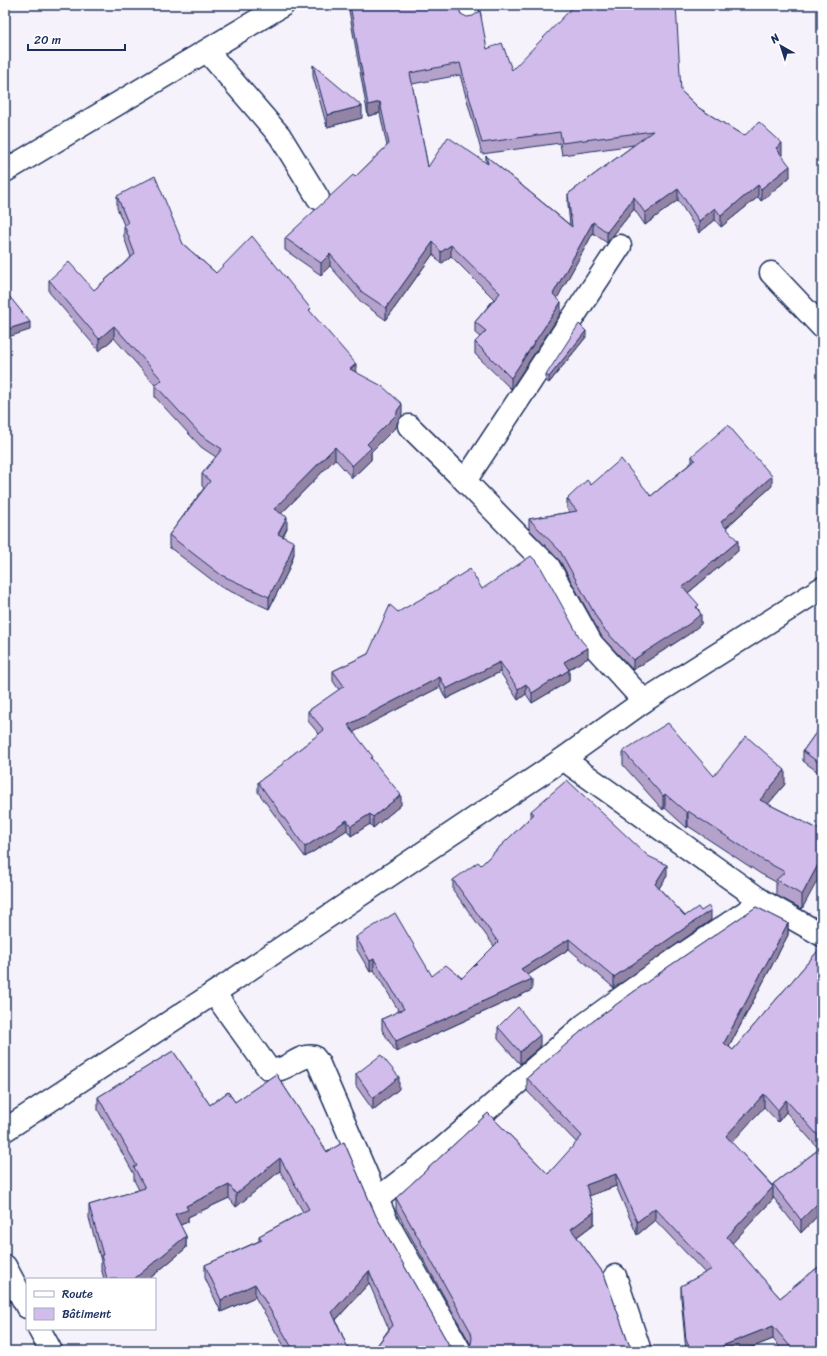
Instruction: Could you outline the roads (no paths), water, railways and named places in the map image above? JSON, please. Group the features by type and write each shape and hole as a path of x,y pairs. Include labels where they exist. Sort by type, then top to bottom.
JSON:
{"street":[{"path":"5,171 283,5"},
{"path":"207,51 280,136 318,198"},
{"path":"465,481 620,246"},
{"path":"771,273 822,327"},
{"path":"409,426 465,481 548,567 592,644 644,701"},
{"path":"5,1130 214,993 563,759 644,701 822,588"},
{"path":"563,759 762,901 822,935"},
{"path":"377,1199 442,1149 584,1024 661,969 762,901"},
{"path":"214,993 268,1068 279,1070 307,1055 314,1057 387,1222 460,1351"},
{"path":"5,1266 26,1305"},
{"path":"615,1276 640,1351"},
{"path":"40,1330 51,1351"}]}
